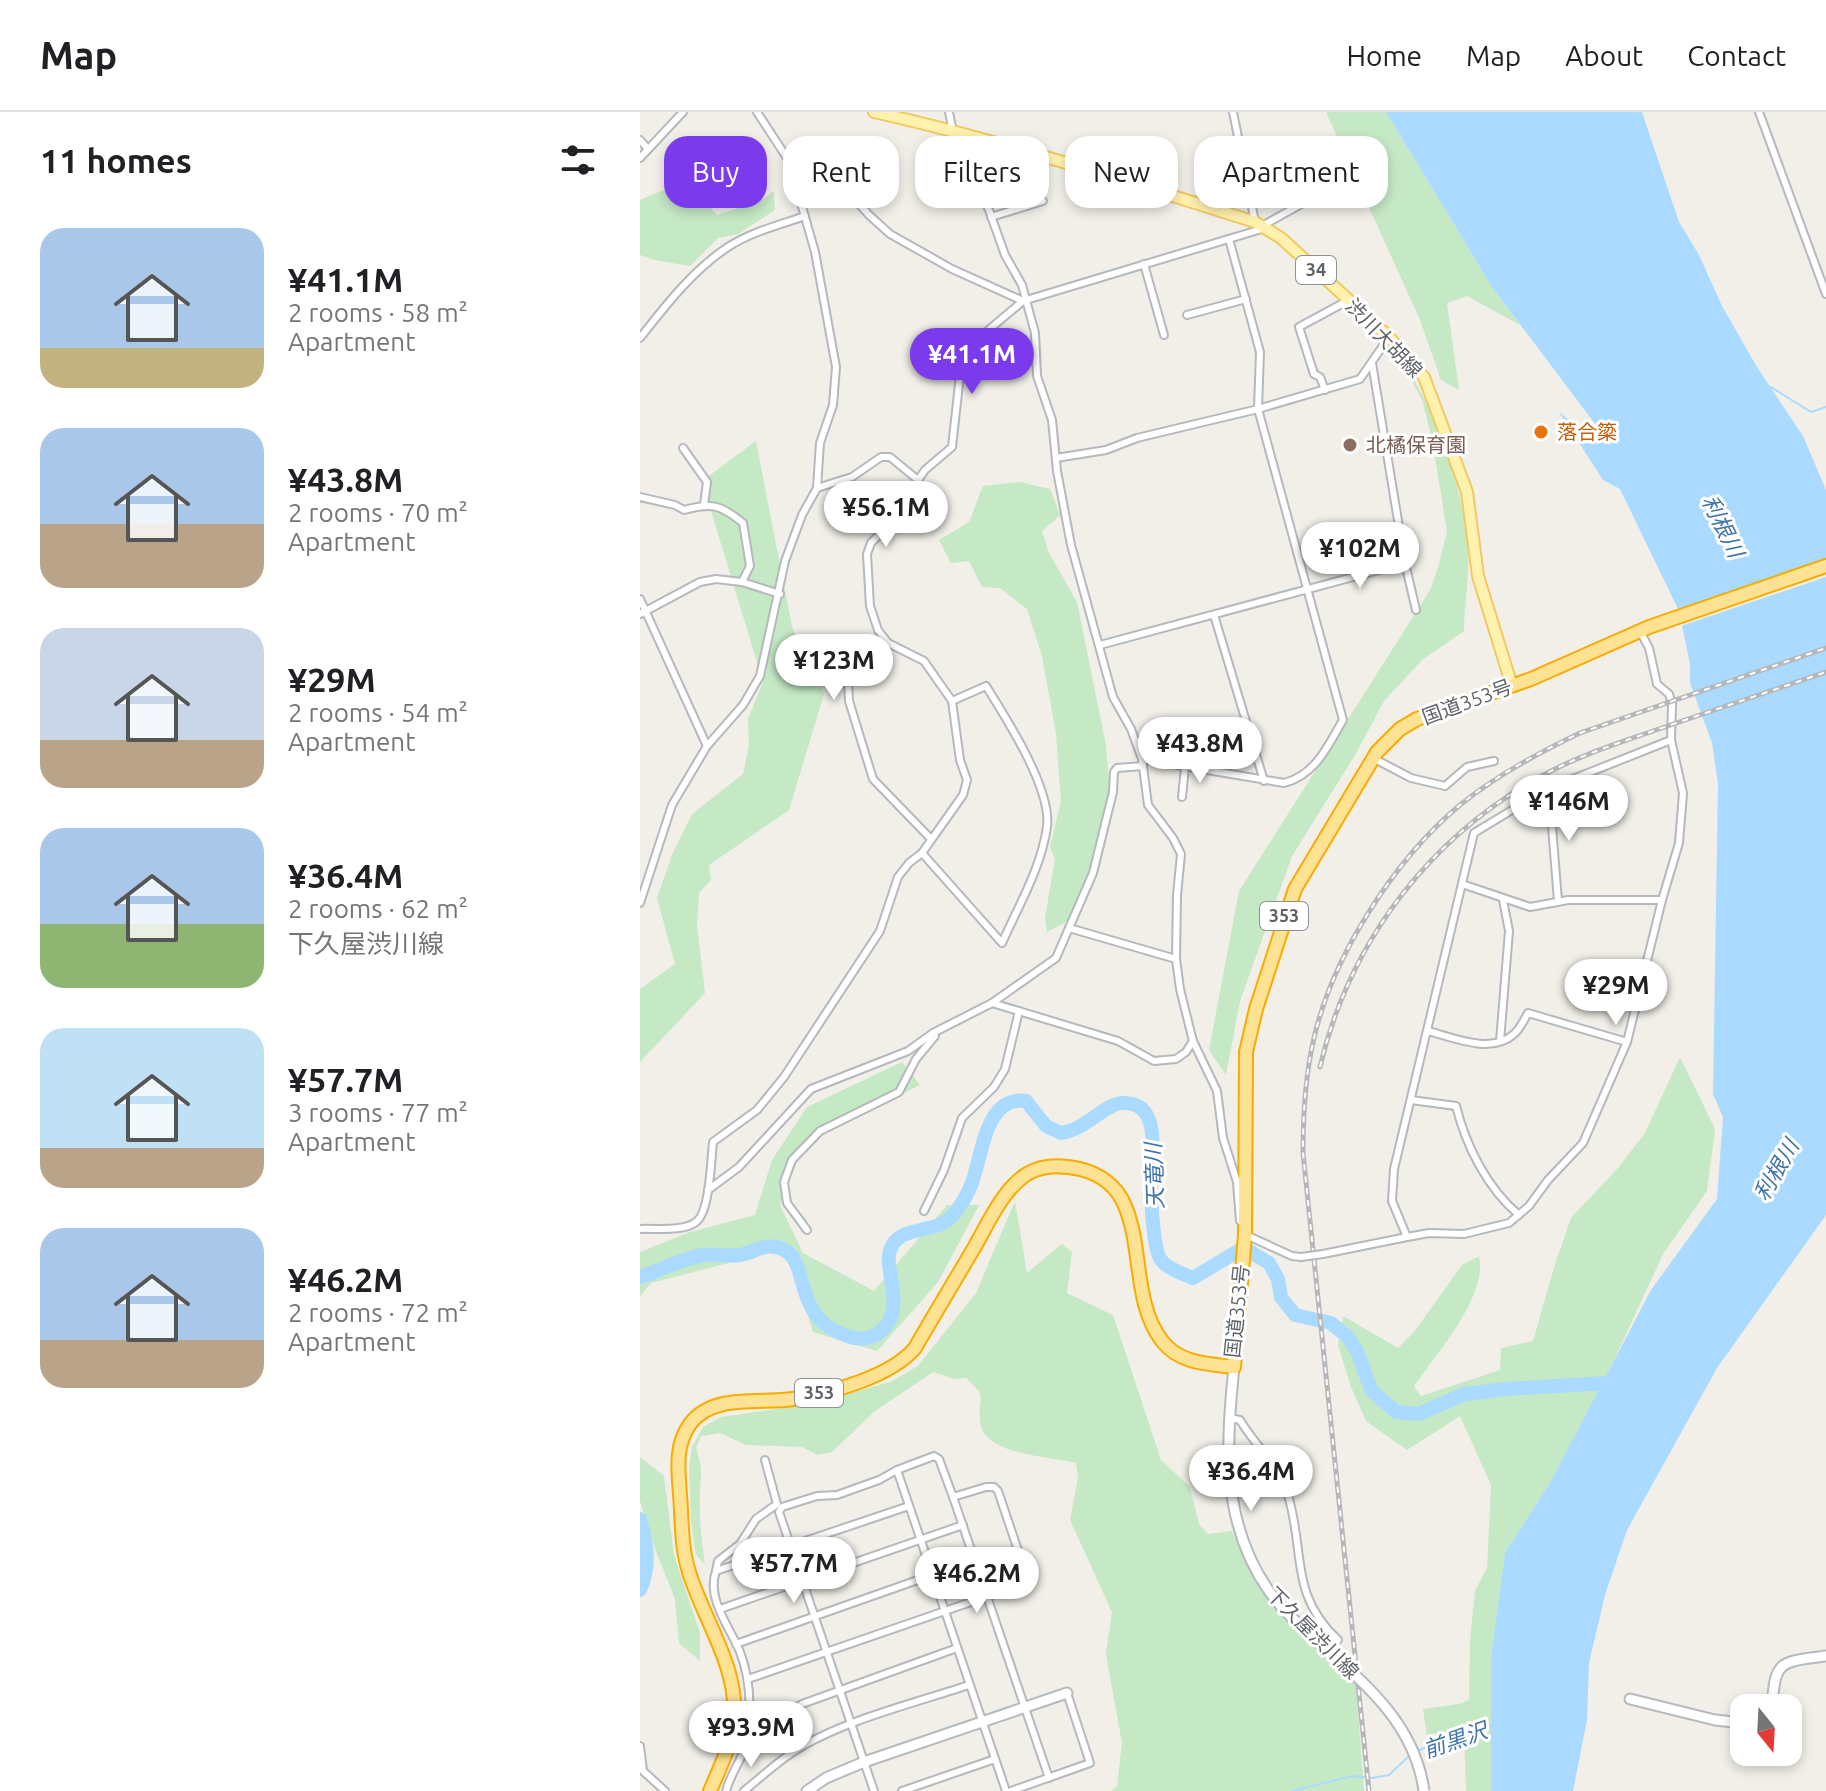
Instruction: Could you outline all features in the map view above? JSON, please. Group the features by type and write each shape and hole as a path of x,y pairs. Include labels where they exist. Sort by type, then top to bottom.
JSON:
{"highway":[{"name":"国道353号","path":"710,1791 730,1739 735,1705 730,1680 690,1576 684,1549 679,1451 689,1425 702,1413 728,1404 804,1396 894,1368 915,1348 1004,1198 1027,1174 1049,1167 1068,1166 1093,1172 1106,1180 1121,1197 1130,1220 1149,1317 1163,1342 1193,1362 1234,1367 1245,1239 1246,1067 1252,1023 1289,902 1373,758 1388,739 1417,719 1512,686 1644,629 1826,566"}],"main road":[{"name":"渋川大胡線","path":"874,112 953,130 1261,225 1281,238 1389,337 1424,377 1467,492 1483,595 1512,686"},
{"name":"下久屋渋川線","path":"1234,1367 1229,1418 1229,1482 1241,1539 1269,1591 1320,1644 1377,1696 1397,1721 1412,1747 1424,1791"},
{"path":"1773,1694 1774,1677 1779,1668 1790,1662 1826,1656"},
{"path":"807,1791 826,1778 864,1762 1067,1693"},
{"path":"1630,1699 1730,1722"}],"street":[{"path":"640,158 683,112"},
{"path":"757,112 783,152"},
{"path":"949,112 955,142 991,217 1035,333 1037,376 1052,420 1071,545 1113,697 1131,729 1143,763 1148,805 1181,854 1176,959 1180,989 1193,1041 1217,1091 1223,1138 1237,1182 1240,1221 1245,1239 1301,1257 1407,1237 1485,1231 1509,1223 1519,1215 1583,1143 1627,1042 1679,843 1682,786 1671,740 1672,704 1669,694 1657,684 1644,629"},
{"path":"1233,112 1261,225"},
{"path":"1759,112 1826,294"},
{"path":"640,140 648,149"},
{"path":"640,903 672,805 707,746 743,705 760,676 785,561 802,515 817,488 820,443 833,405 836,367 815,252 803,208"},
{"path":"863,208 900,240 952,269 1025,300"},
{"path":"991,217 1020,208"},
{"path":"918,480 952,447 961,366 986,332 1025,300 1229,239 1293,208"},
{"path":"640,338 684,285 728,247 748,236 805,216"},
{"path":"708,1190 739,1167 811,1089 890,1060 992,1003 1056,958 1093,873 1117,768 1143,763 1284,783 1303,776 1319,761 1343,720 1258,409 1260,352 1229,239"},
{"path":"1144,264 1164,335"},
{"path":"1187,315 1246,299"},
{"path":"1325,390 1320,377 1314,374 1299,327 1349,300"},
{"path":"1056,458 1106,450 1137,438 1258,409 1360,379 1389,337"},
{"path":"1372,363 1405,563 1416,610"},
{"path":"683,448 707,482 704,505"},
{"path":"640,1229 682,1227 696,1222 700,1217 708,1190 713,1142 757,1110 784,1077 880,931 898,877 922,853 963,795 967,780 960,760 952,701 924,661 888,643 878,630 870,606 867,554 871,543 920,493 918,480 890,457 881,457 852,477 817,488"},
{"path":"640,497 684,510 704,505 719,507 743,523 750,566 742,582"},
{"path":"1100,645 1405,563"},
{"path":"643,612 700,582 716,579 742,582 780,594"},
{"path":"640,599 643,612 707,746"},
{"path":"1214,615 1264,781"},
{"path":"888,643 848,682 849,701 873,779 931,839"},
{"path":"922,853 1002,943 1039,861 1047,824 1044,797 1009,723 986,686 952,701"},
{"path":"1407,1237 1392,1201 1394,1169 1474,833 1545,790 1671,740"},
{"path":"1373,758 1411,778 1445,786 1467,767 1494,761"},
{"path":"1182,797 1185,767"},
{"path":"1545,790 1551,814 1558,901"},
{"path":"640,873 652,868"},
{"path":"1462,884 1530,907 1558,901 1662,900"},
{"path":"1500,1041 1509,931 1503,900"},
{"path":"1069,928 1176,959"},
{"path":"992,1003 1118,1041 1154,1061 1176,1059 1186,1052 1193,1041"},
{"path":"924,1211 944,1170 962,1118 994,1087 1005,1069 1019,1011"},
{"path":"1428,1031 1469,1043 1500,1041 1516,1033 1528,1013 1627,1042"},
{"path":"807,1230 787,1203 784,1182 792,1160 820,1131 899,1092 916,1059 939,1030"},
{"path":"1411,1100 1456,1106 1463,1133 1476,1159 1507,1205 1519,1215"},
{"path":"1229,1418 1240,1420 1284,1485 1291,1508 1305,1592 1312,1610 1338,1640"},
{"path":"874,1791 779,1514 782,1507 817,1496 837,1495 936,1456 963,1525 1049,1778"},
{"path":"726,1791 746,1740 748,1679 712,1582 718,1561 740,1544 756,1519 777,1504 765,1460"},
{"path":"897,1470 1008,1791 1090,1763 1067,1693"},
{"path":"748,1679 1022,1586 1028,1579 994,1487 953,1497"},
{"path":"716,1571 909,1506"},
{"path":"720,1609 963,1525"},
{"path":"736,1644 932,1575"},
{"path":"746,1740 802,1704 957,1648"},
{"path":"744,1791 793,1752 851,1725 969,1685"},
{"path":"640,1746 643,1771 665,1791"},
{"path":"902,1791 995,1759"}],"green space":[{"path":"1326,112 1386,112 1492,287 1520,325 1467,296 1447,303 1459,390 1441,380 1420,320 1369,208 1388,208 1388,136 1337,136"},
{"path":"664,190 664,208 710,208 717,215 738,208 767,208 767,196 774,191 775,210 738,234 718,238 690,266 640,255 640,200"},
{"path":"1402,362 1427,404 1456,482 1468,558 1464,631 1422,660 1384,701 1355,755 1292,856 1240,1001 1226,1075 1209,1050 1239,891 1430,590 1447,532 1432,438 1422,400"},
{"path":"756,441 792,627 824,694 789,810 709,865 711,880 699,893 697,926 705,993 640,1062 640,989 675,964 657,898 672,855 692,814 743,774 749,745 748,719 763,682 702,481"},
{"path":"1020,482 1050,489 1060,515 1042,531 1049,553 1077,602 1106,745 1110,794 1091,868 1068,921 1047,932 1045,918 1055,859 1050,847 1061,801 1056,734 1042,656 1027,609 1000,588 982,587 969,561 951,563 939,540 969,522 983,486"},
{"path":"1680,1057 1715,1129 1707,1191 1663,1254 1609,1371 1551,1481 1505,1553 1491,1656 1491,1791 1466,1791 1464,1728 1427,1735 1423,1709 1469,1700 1475,1591 1487,1568 1491,1485 1460,1416 1407,1450 1366,1421 1338,1345 1343,1316 1398,1348 1414,1332 1462,1265 1479,1256 1480,1272 1468,1307 1447,1342 1414,1386 1421,1396 1500,1370 1501,1348 1533,1341 1571,1218 1618,1168 1645,1133"},
{"path":"902,1062 920,1085 801,1146 780,1205 803,1253 874,1291 947,1205 979,1205 938,1282 877,1351 813,1332 796,1276 783,1249 651,1283 640,1296 640,1252 690,1232 755,1215 772,1160 807,1107"},
{"path":"1015,1201 1027,1273 1062,1244 1072,1252 1067,1293 1113,1315 1161,1460 1190,1487 1199,1524 1208,1534 1232,1531 1270,1598 1356,1684 1364,1791 1111,1791 1117,1786 1122,1743 1106,1654 1112,1612 1070,1520 1078,1478 1076,1463 1020,1452 993,1441 984,1433 980,1421 980,1394 966,1378 954,1379 933,1372 875,1411 832,1452 817,1455 802,1447 746,1445 720,1433 701,1436 696,1448 701,1470 700,1519 705,1564 696,1555 689,1466 692,1447 703,1427 721,1417 811,1404 890,1382 918,1366 976,1293"},
{"path":"640,1457 664,1476 674,1555 700,1633 700,1661 679,1643 675,1599 640,1501"}],"water":[{"name":"利根川","path":"1386,112 1642,112 1679,222 1757,367 1803,436 1826,490 1826,1215 1717,1368 1627,1530 1605,1595 1589,1663 1587,1720 1573,1791 1491,1791 1491,1656 1505,1553 1551,1481 1651,1290 1717,1199 1723,1117 1713,1094 1718,783 1712,743 1690,683 1690,664 1679,611 1620,489 1603,480 1559,412 1585,433 1611,445 1492,287"}],"pier":[{"path":"1826,560 1826,577 1678,627 1674,611"}],"waterway":[{"path":"1771,387 1811,412 1826,407"},
{"name":"天竜川","path":"640,1277 703,1255 746,1254 768,1247 779,1248 793,1258 810,1305 818,1317 830,1328 847,1336 869,1338 881,1331 893,1309 889,1263 893,1244 909,1233 937,1226 955,1213 969,1190 986,1133 1000,1108 1011,1102 1026,1101 1046,1126 1061,1133 1079,1127 1115,1104 1122,1103 1136,1105 1145,1112 1150,1122 1153,1149 1152,1213 1161,1260 1172,1269 1193,1278 1238,1251 1249,1251 1269,1263 1278,1279 1281,1297 1295,1315 1331,1323 1348,1337 1358,1353 1371,1390 1396,1412 1419,1414 1464,1394 1621,1382"},
{"name":"天竜川","path":"640,1519 647,1555 640,1590"},
{"name":"前黒沢","path":"1418,1751 1445,1738 1491,1725"},
{"name":"前黒沢","path":"1292,1791 1353,1776 1372,1778 1389,1775 1409,1756"}],"railway":[{"path":"1369,1791 1303,1153 1305,1096 1311,1052 1323,1006 1351,942 1390,881 1436,827 1488,784 1580,733 1826,648"},
{"path":"1320,1067 1352,975 1375,933 1434,857 1470,825 1509,796 1576,759 1826,672"}],"place":[{"name":"落合簗","path":"1541,432"},
{"name":"北橘保育園","path":"1350,445"}]}
